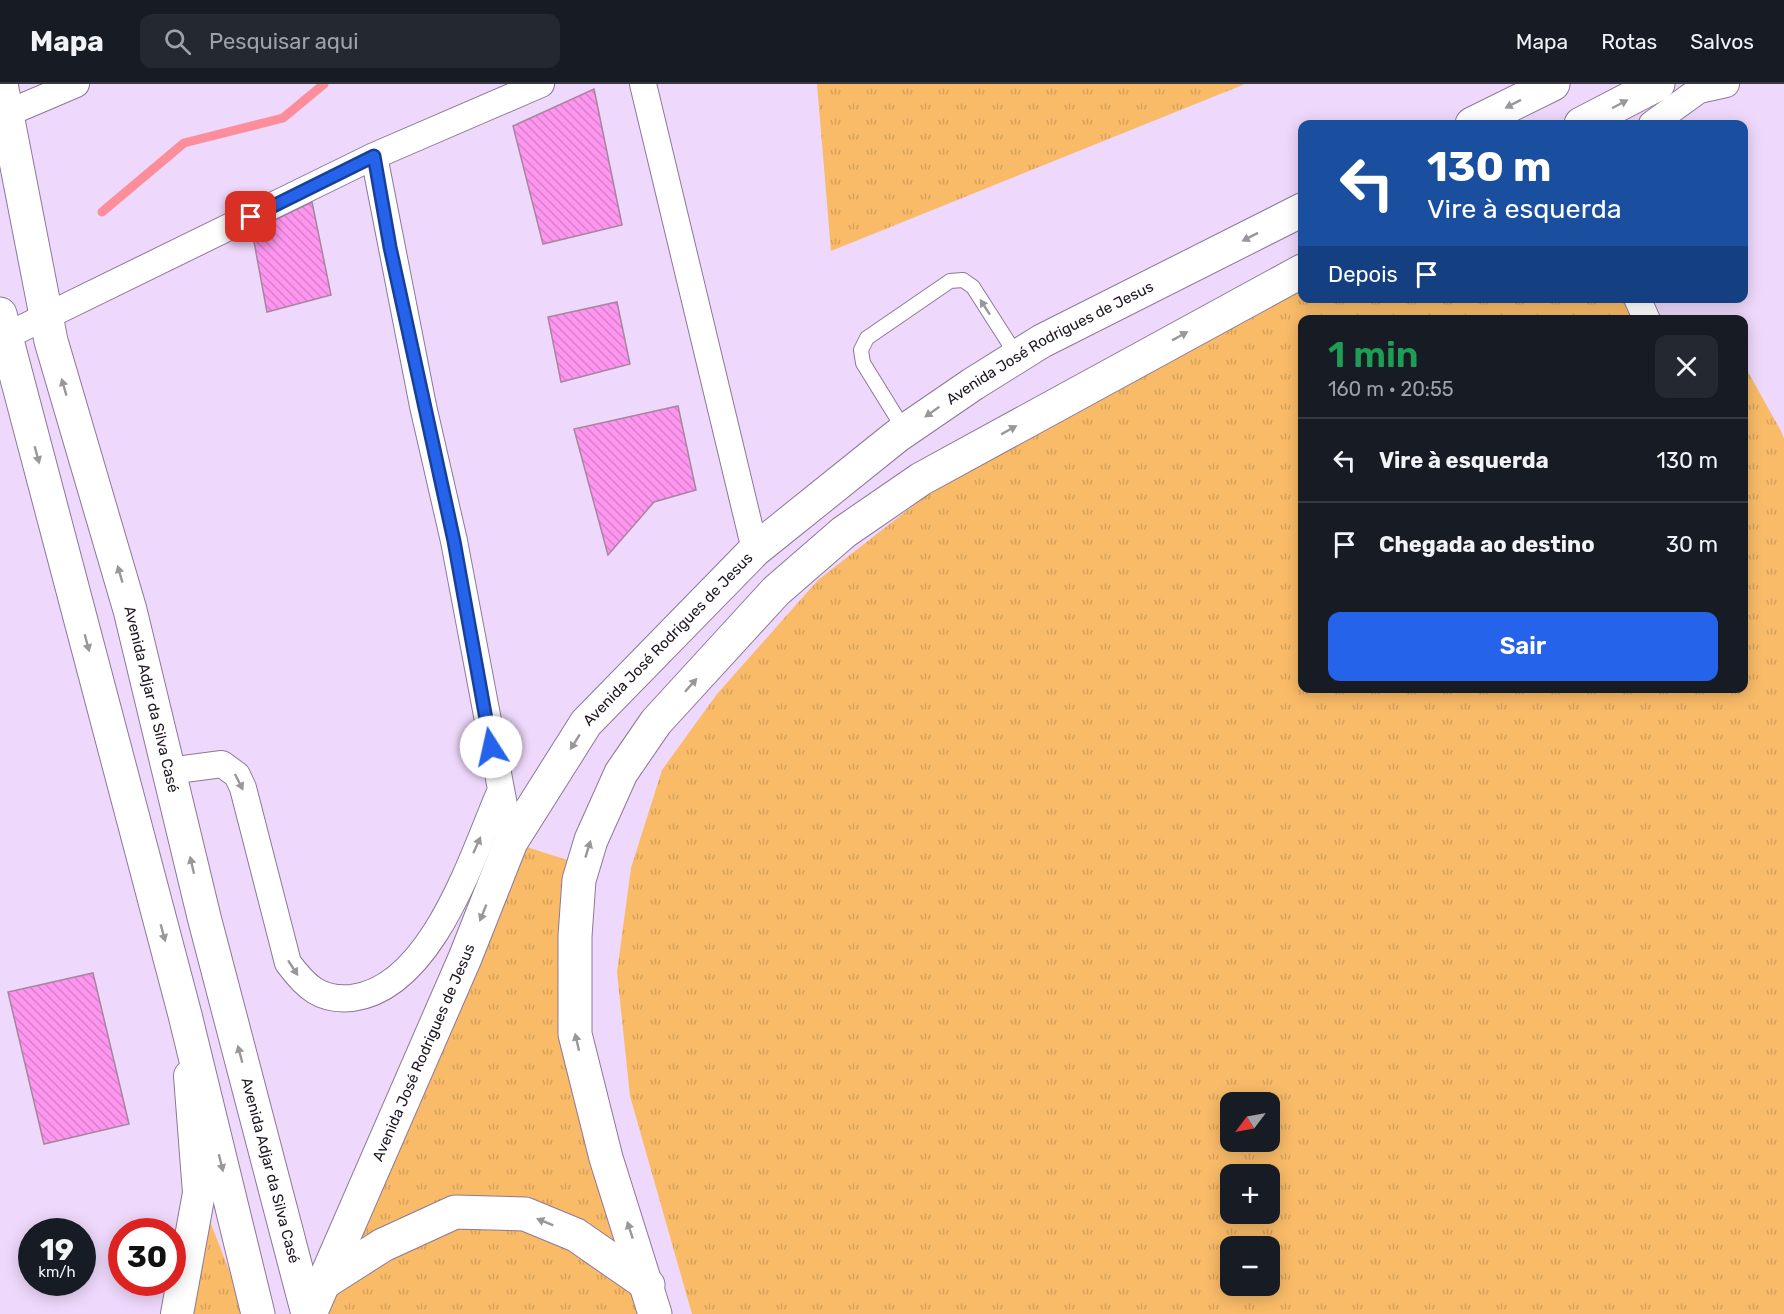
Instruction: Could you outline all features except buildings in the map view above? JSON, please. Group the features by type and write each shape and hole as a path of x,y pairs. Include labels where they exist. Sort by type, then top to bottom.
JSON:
{"main road":[{"path":"1480,120 1553,84"},
{"path":"1589,120 1658,84"},
{"name":"Avenida Adjar da Silva Casé","path":"4,99 46,319 130,610 204,917 316,1302"},
{"name":"Avenida José Rodrigues de Jesus","path":"316,1302 465,958 511,842 586,723 755,550 905,430 1017,356 1298,212"},
{"path":"652,1300 606,1158 575,1034 575,936 579,880 591,840 621,773 656,723 776,591 844,532 921,478 1298,273"},
{"path":"2,330 185,1016 258,1314"},
{"path":"316,1302 383,1245 455,1212 525,1214 576,1235 652,1300"}],"street":[{"path":"4,99 76,84"},
{"path":"2,330 46,319 374,156 541,84"},
{"path":"643,84 755,550"},
{"path":"1657,120 1697,87 1726,84"},
{"path":"374,156 416,372 454,541 511,842"},
{"path":"169,771 222,764 237,775 243,788 288,963 306,987 336,999 367,996 393,982 421,955 453,900 500,792"},
{"path":"177,1314 199,1193 185,1016"}],"lane":[{"path":"905,430 863,363 861,350 867,338 950,281 963,280 972,287 1017,356"}],"green space":[{"path":"817,84 1245,84 831,251"},
{"path":"1298,293 1298,303 1626,303 1632,315 1298,315 1298,693 1748,693 1748,372 1784,439 1784,1314 692,1314 630,1096 617,972 631,868 662,770 717,694 818,580 937,487 1112,388"},
{"path":"511,842 583,865 575,1034 655,1314 320,1314"},
{"path":"199,1193 246,1314 177,1314 180,1296 186,1296 186,1264"}],"waterway":[{"path":"102,212 184,143 283,118 324,84"}],"route":[{"path":"251,217 374,156 385,225 454,541 491,747"}]}
